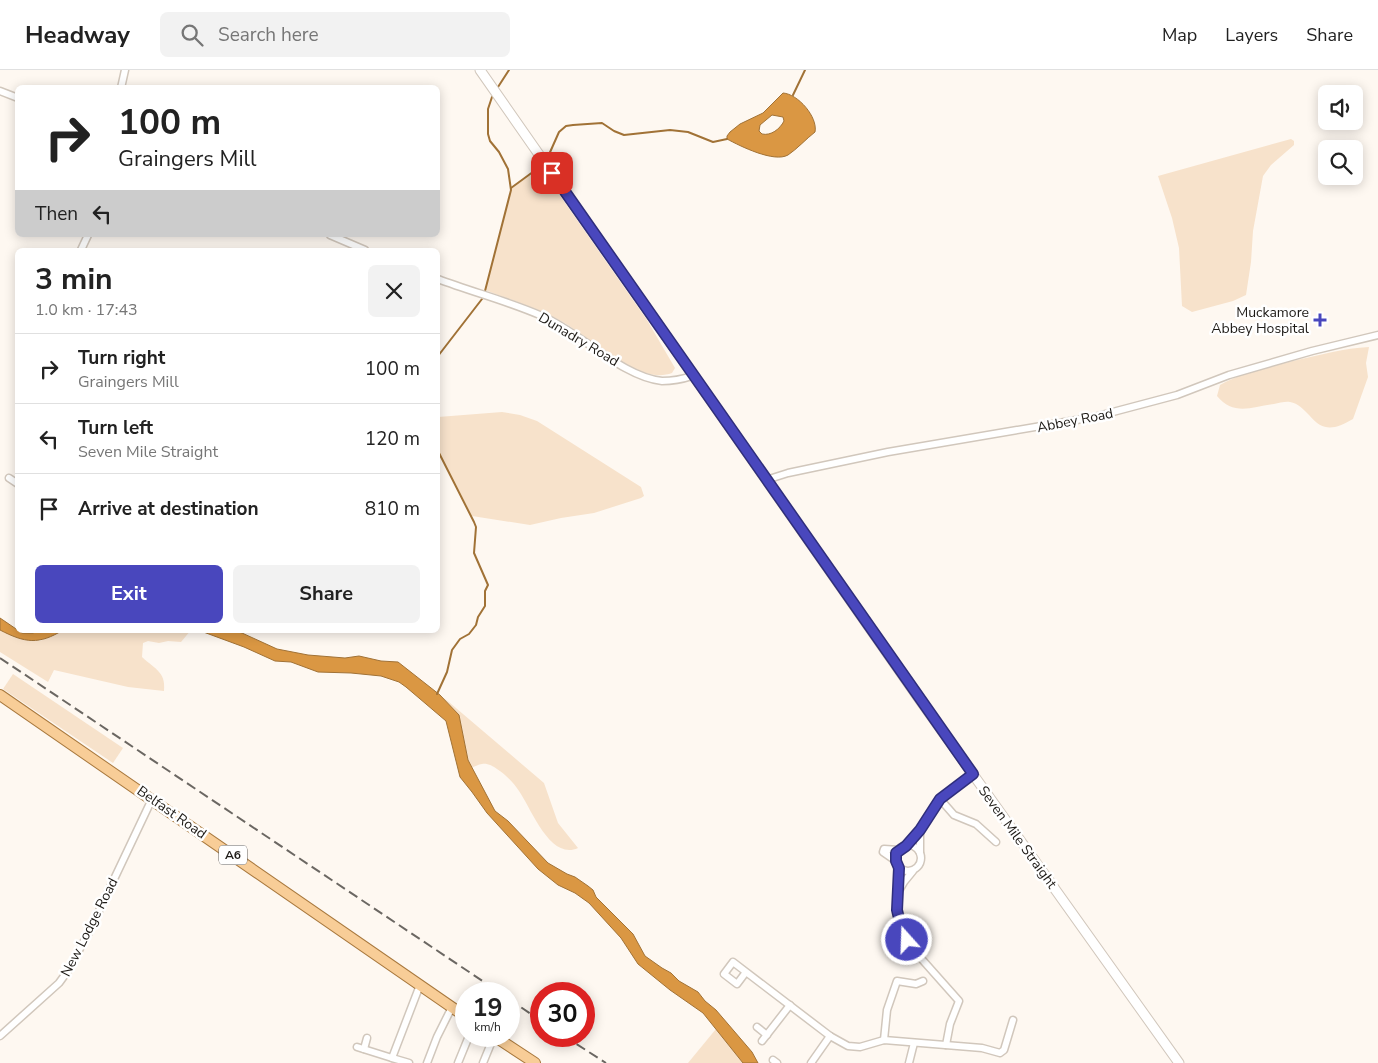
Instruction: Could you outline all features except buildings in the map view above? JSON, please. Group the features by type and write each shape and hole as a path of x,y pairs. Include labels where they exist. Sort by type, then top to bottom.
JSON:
{"main road":[{"name":"Seven Mile Straight","path":"480,70 692,376 1179,1063"},
{"name":"Belfast Road","path":"0,695 455,1009"},
{"path":"511,1047 535,1063"}],"street":[{"path":"122,85 125,70"},
{"path":"0,91 15,97"},
{"path":"335,237 360,248"},
{"name":"Dunadry Road","path":"440,280 478,294 510,303 554,321 616,362 644,376 666,381 692,376"},
{"name":"Abbey Road","path":"766,480 788,473 888,452 1094,417 1178,395 1229,375 1312,351 1378,335"},
{"path":"9,478 15,482"},
{"path":"946,1045 948,1028 959,1004 959,999 944,985 905,937 898,914 899,868 896,861 883,852 884,849 899,850 906,846 920,830 940,799 973,774"},
{"name":"New Lodge Road","path":"0,1036 59,983 68,972 152,799"},
{"path":"940,799 954,815 976,824 996,842"},
{"path":"898,895 904,882 921,861 920,830"},
{"path":"906,846 914,847 920,853"},
{"path":"896,861 899,850"},
{"path":"899,868 906,871 914,870"},
{"path":"746,972 830,1036 843,1044 855,1047 884,1040 982,1048 1002,1052 1013,1020"},
{"path":"884,1040 887,1010 897,981 916,984 923,981"},
{"path":"392,1058 420,985"},
{"path":"762,1041 790,1005"},
{"path":"427,1063 452,1007"},
{"path":"757,1027 767,1035"},
{"path":"811,1063 830,1036"},
{"path":"367,1038 361,1048 409,1063"},
{"path":"909,1063 914,1043"},
{"path":"458,1063 465,1047"},
{"path":"483,1063 490,1047"}],"shaded area":[{"path":"783,93 789,94 806,107 813,120 815,132 791,153 782,157 757,153 727,139 730,132 740,124 763,113","holes":["772,115 783,117 784,121 775,131 769,134 762,134 759,131 760,125"]},
{"path":"1291,139 1294,141 1294,145 1271,165 1263,176 1253,231 1246,295 1233,301 1192,312 1182,306 1179,248 1172,218 1158,176"},
{"path":"540,167 647,320 675,368 672,373 658,375 629,366 552,316 485,290 511,189"},
{"path":"1369,347 1366,363 1368,377 1353,419 1335,427 1330,428 1320,425 1301,407 1293,403 1284,402 1243,409 1230,406 1217,396 1220,385 1248,373 1333,352"},
{"path":"502,412 520,415 537,421 641,487 644,496 594,513 530,525 472,516 440,455 440,417"},
{"path":"0,618 15,628 15,633 58,633 39,640 25,640 0,630"},
{"path":"0,630 23,639 40,641 57,633 188,633 181,642 168,641 159,643 148,641 143,643 142,657 161,675 164,691 128,687 54,670 48,682 0,652"},
{"path":"206,633 242,633 277,649 308,655 345,658 359,656 381,661 398,662 440,695 459,715 468,760 495,811 508,821 548,863 575,877 593,890 596,897 633,934 645,956 671,973 679,981 698,992 752,1052 758,1063 743,1063 703,1013 638,964 621,938 589,903 575,893 558,885 538,869 487,813 460,777 446,721 406,687 399,682 381,676 318,672 291,662 275,661"},
{"path":"13,674 123,748 113,763 3,689"},
{"path":"443,697 544,783 558,823 578,848 568,850 559,847 550,840 542,831 517,788 500,771 486,764 479,764 471,768 458,714"},
{"path":"716,1029 743,1063 688,1063"}],"waterway":[{"path":"498,87 509,70"},
{"path":"793,95 805,70"},
{"path":"485,291 511,190 508,169 499,152 490,141 488,134 488,109 492,97"},
{"path":"547,159 559,132 566,126 573,125 602,123 624,135 670,130 688,132 713,142 727,139"},
{"path":"511,188 541,166"},
{"path":"440,353 482,299"},
{"path":"437,694 447,672 452,650 460,639 469,634 476,625 478,617 485,606 485,591 488,585 474,553 476,527 440,455"}],"railway":[{"path":"0,658 484,982"},
{"path":"520,1007 530,1013"},
{"path":"581,1047 606,1063"}],"place":[{"name":"Muckamore Abbey Hospital","path":"1320,320"}],"route":[{"path":"552,173 692,376 973,774 940,799 920,830 906,846 896,853 895,857 899,868 897,910 901,927 907,940"}]}
